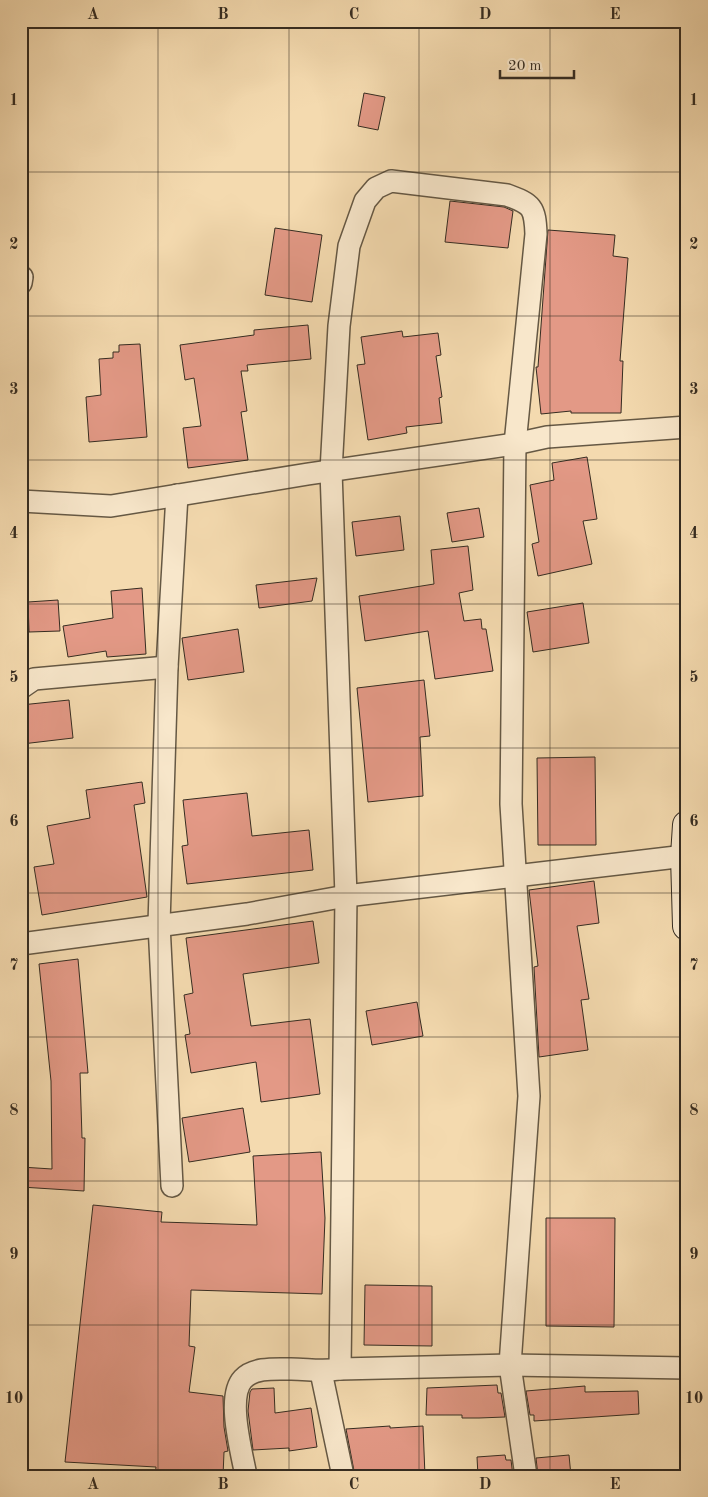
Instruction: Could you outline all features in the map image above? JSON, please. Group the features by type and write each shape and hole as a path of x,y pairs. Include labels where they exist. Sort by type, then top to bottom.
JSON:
{"street":[{"path":"343,1476 331,1371 346,896 331,471 339,326 349,246 365,201 376,188 391,180 507,195 525,202 535,213 536,234 515,444 511,804 529,1096 510,1365 526,1476"},
{"path":"21,502 111,506 515,444 547,437 687,427"},
{"path":"172,1186 160,924 167,667 177,496"},
{"path":"21,688 34,678 167,667"},
{"path":"687,825 685,856 687,926"},
{"path":"21,944 160,924 247,914 346,896 685,856"},
{"path":"246,1476 235,1395 243,1378 260,1370 331,1371 510,1365 687,1368"}],"building":[{"path":"364,93 385,97 378,130 358,126"},
{"path":"450,201 504,207 513,211 508,248 445,242"},
{"path":"275,228 322,235 312,302 265,295"},
{"path":"548,230 615,235 613,256 628,258 620,361 623,361 621,413 571,413 571,411 541,414 536,367 538,367"},
{"path":"308,325 311,359 247,365 248,371 241,371 247,411 241,412 248,460 188,468 183,428 201,426 194,378 185,380 180,345 254,335 254,330"},
{"path":"402,331 403,337 438,333 441,355 436,356 442,397 439,398 442,423 406,427 407,433 368,440 357,365 365,364 361,337"},
{"path":"140,344 147,437 89,442 86,397 101,395 99,359 113,358 113,352 119,352 119,345"},
{"path":"587,457 597,519 583,521 592,564 538,576 532,544 539,542 530,485 554,480 552,463"},
{"path":"479,508 484,537 452,542 447,513"},
{"path":"400,516 404,550 356,556 352,522"},
{"path":"468,546 473,590 459,593 464,621 481,619 482,629 486,629 493,671 435,679 428,631 365,641 359,596 434,584 431,550"},
{"path":"317,578 312,601 259,608 256,585"},
{"path":"142,588 146,654 107,657 106,651 68,657 63,626 113,618 111,591"},
{"path":"58,600 60,631 29,632 28,602"},
{"path":"583,603 589,643 533,652 527,612"},
{"path":"238,629 244,672 188,680 182,638"},
{"path":"424,680 430,736 420,737 423,796 368,802 357,688"},
{"path":"69,700 73,738 22,744 21,705"},
{"path":"595,757 596,845 538,845 537,758"},
{"path":"142,782 145,803 134,805 147,897 42,915 34,867 54,864 47,826 90,818 86,790"},
{"path":"247,793 252,836 309,830 313,870 187,884 182,846 188,845 183,800"},
{"path":"594,881 599,923 577,926 589,999 581,1000 588,1050 539,1057 534,967 538,966 529,890"},
{"path":"313,921 319,963 243,974 251,1026 310,1019 320,1094 261,1102 256,1062 191,1073 185,1035 190,1034 184,995 193,993 186,938"},
{"path":"78,959 88,1073 80,1073 82,1138 85,1138 84,1191 21,1187 21,1167 52,1169 51,1081 39,964"},
{"path":"417,1002 423,1036 372,1045 366,1011"},
{"path":"243,1108 250,1152 189,1162 182,1118"},
{"path":"321,1152 325,1218 322,1294 191,1290 189,1346 195,1347 189,1392 223,1396 224,1427 228,1451 224,1452 223,1476 155,1476 156,1467 65,1462 93,1205 162,1212 161,1222 257,1225 253,1156"},
{"path":"546,1218 615,1218 614,1327 546,1326"},
{"path":"365,1285 432,1286 432,1346 364,1345"},
{"path":"497,1385 498,1393 501,1393 505,1417 462,1418 462,1415 426,1415 427,1388"},
{"path":"585,1386 585,1392 638,1391 639,1414 534,1421 534,1415 530,1415 526,1391"},
{"path":"274,1388 275,1413 311,1408 317,1447 289,1451 289,1448 253,1450 248,1411 250,1392 252,1389"},
{"path":"390,1426 390,1428 423,1426 425,1476 355,1476 346,1429"},
{"path":"505,1455 506,1460 511,1460 513,1476 478,1476 477,1457"},
{"path":"569,1455 571,1476 538,1476 536,1458"}]}
